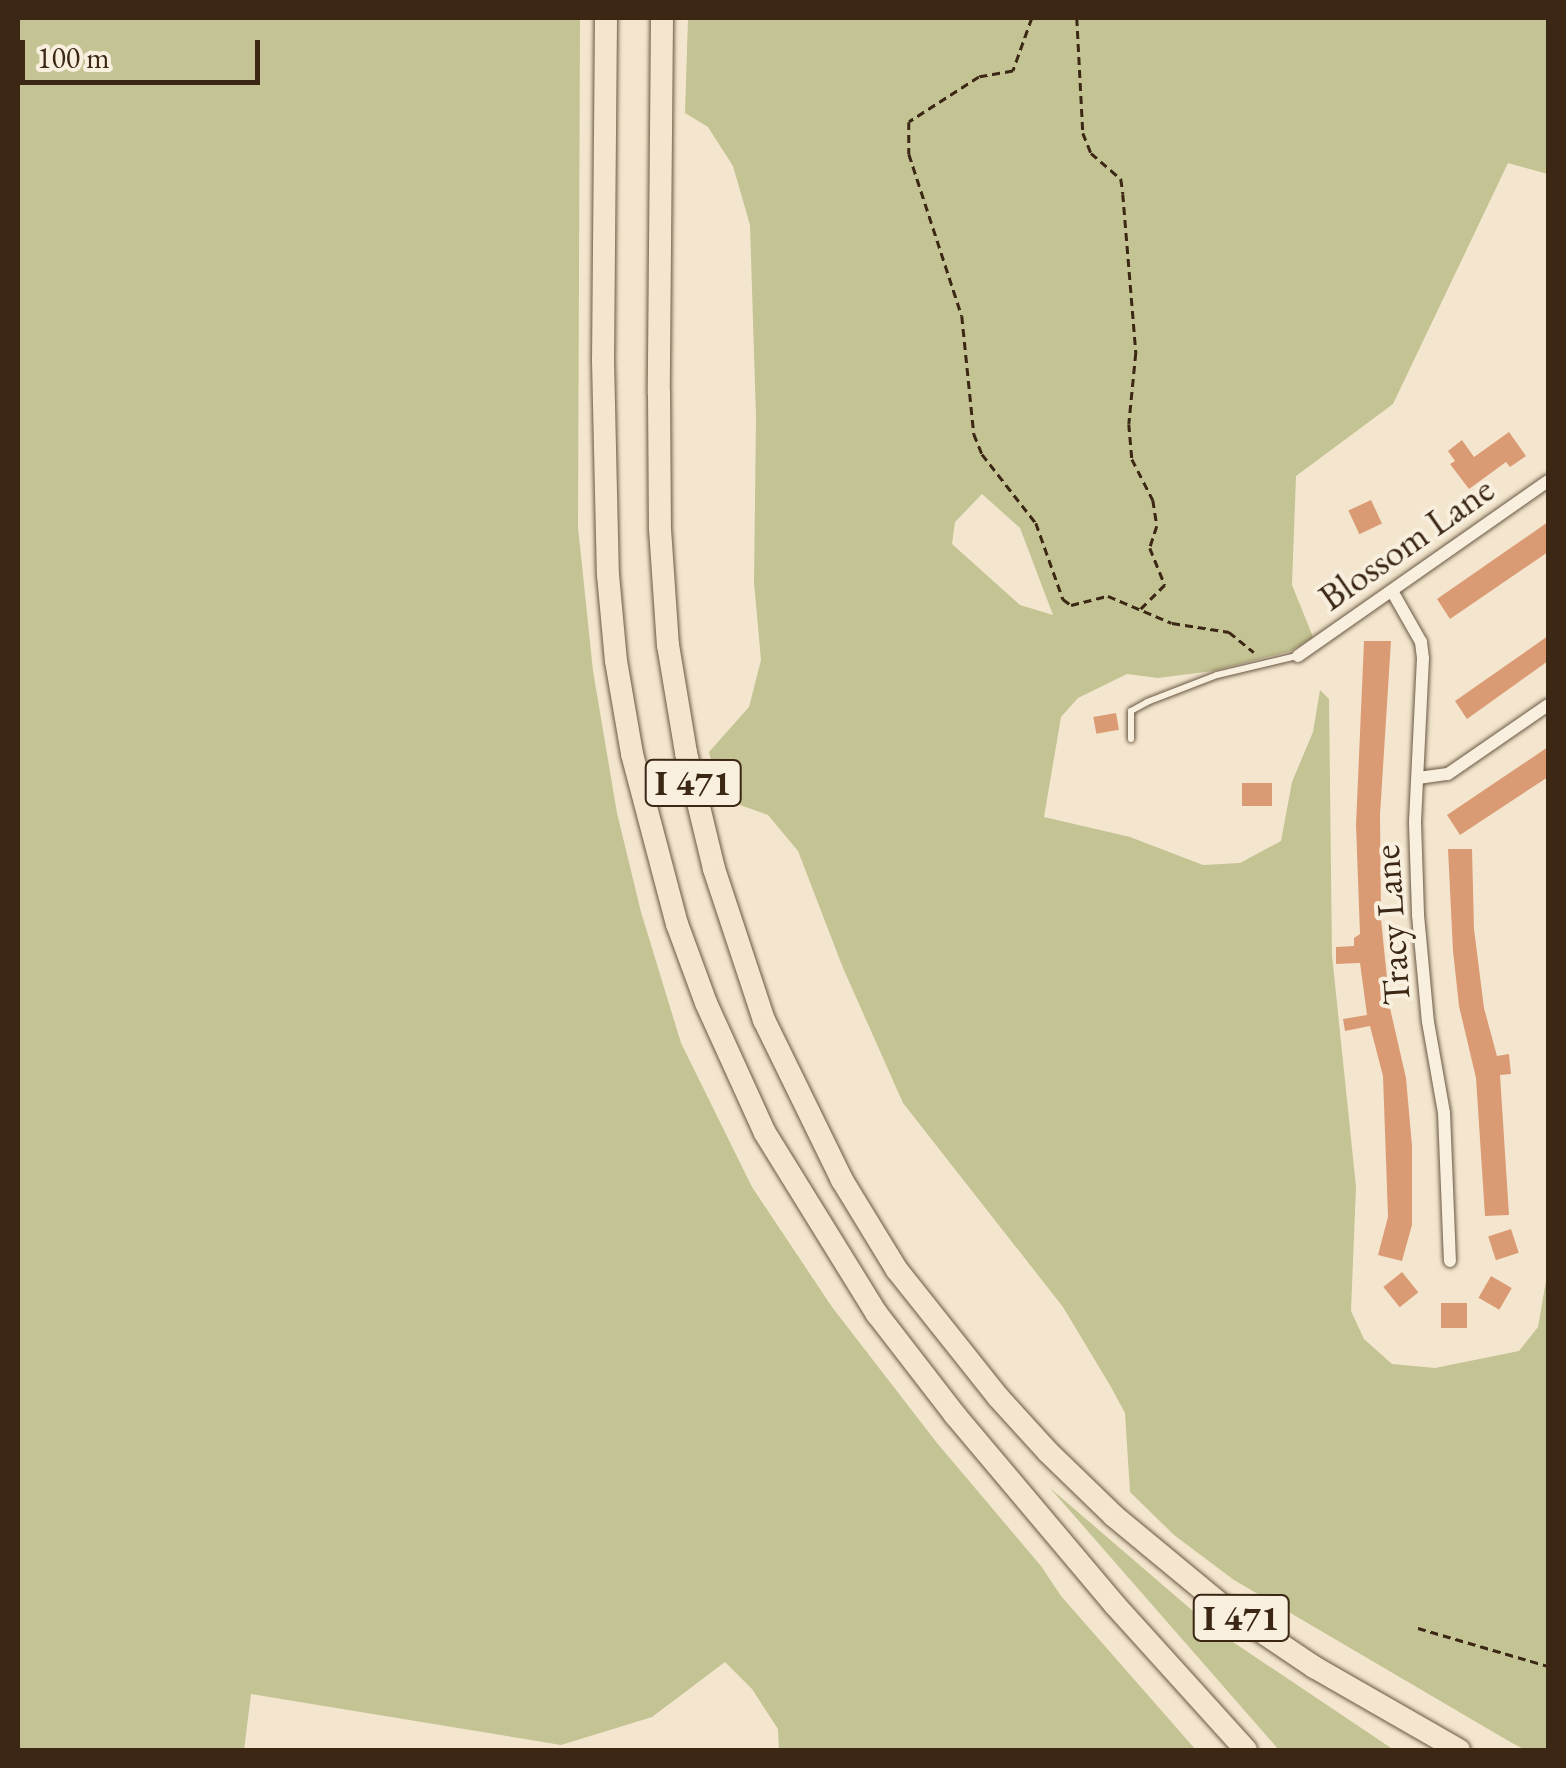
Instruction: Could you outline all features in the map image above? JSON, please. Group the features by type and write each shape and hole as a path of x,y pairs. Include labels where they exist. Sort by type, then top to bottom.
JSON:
{"highway":[{"name":"I 471","path":"606,18 603,360 608,574 616,662 632,754 676,924 706,1004 765,1133 877,1314 955,1415 1102,1590 1240,1745"},
{"name":"I 471","path":"662,18 658,393 660,529 668,645 686,753 714,868 764,1020 851,1195 897,1270 998,1397 1074,1478 1178,1570 1314,1667 1459,1750"},
{"path":"1314,1667 1436,1750"}],"street":[{"name":"Blossom Lane","path":"1298,656 1548,480"},
{"name":"Tracy Lane","path":"1392,591 1421,642 1423,658 1418,916 1428,1022 1442,1096 1450,1261"},
{"path":"1418,778 1448,774 1548,705"}],"lane":[{"path":"1131,739 1131,711 1147,702 1218,676 1298,656"}],"path":[{"path":"1032,18 1013,71 979,77 909,122 909,154 962,316 974,434 982,454 1036,524 1063,599 1071,605 1108,596 1172,623 1229,632 1266,659"},
{"path":"1077,18 1083,133 1091,153 1121,178 1136,353 1129,424 1132,459 1152,500 1157,526 1150,548 1165,585 1140,611"},
{"path":"1418,1628 1548,1666"}],"green space":[{"path":"18,18 580,18 578,527 593,671 617,813 641,912 681,1043 752,1187 832,1307 1061,1596 1196,1750 779,1750 778,1729 752,1689 725,1662 652,1717 561,1745 251,1694 244,1750 18,1750"},
{"path":"688,18 1548,18 1548,174 1508,163 1393,404 1296,476 1292,585 1313,637 1291,651 1213,671 1158,678 1127,674 1078,698 1061,717 1044,817 1130,837 1203,865 1240,863 1281,841 1292,782 1313,732 1320,690 1329,699 1332,955 1356,1187 1351,1311 1364,1339 1392,1364 1435,1368 1519,1351 1538,1327 1548,1269 1548,1750 1526,1750 1512,1743 1234,1580 1174,1535 1130,1492 1125,1413 1063,1307 903,1103 843,968 798,851 768,815 720,798 709,752 749,707 761,660 754,583 756,417 750,225 733,166 708,127 685,113","holes":["982,494 1020,528 1053,615 1020,605 952,544 955,522"]},
{"path":"1050,1488 1215,1630 1394,1750 1279,1750"}],"building":[{"path":"1509,432 1526,456 1510,467 1506,462 1469,489 1450,464 1455,461 1448,451 1462,440 1474,457"},
{"path":"1371,500 1382,524 1359,534 1348,511"},
{"path":"1548,522 1548,552 1450,619 1437,599"},
{"path":"1548,636 1548,661 1467,719 1455,701"},
{"path":"1364,641 1391,641 1380,815 1381,919 1390,1008 1406,1078 1412,1146 1412,1225 1402,1261 1378,1255 1388,1217 1383,1076 1370,1026 1345,1031 1343,1019 1367,1015 1360,963 1336,964 1336,947 1354,946 1354,938 1360,934 1356,825"},
{"path":"1116,713 1119,730 1096,734 1093,717"},
{"path":"1548,747 1548,777 1460,835 1447,815"},
{"path":"1242,783 1272,783 1272,806 1242,806"},
{"path":"1448,849 1472,849 1474,929 1484,1008 1497,1056 1509,1054 1511,1074 1500,1075 1509,1215 1485,1216 1476,1078 1459,1006 1453,951"},
{"path":"1511,1229 1519,1253 1496,1260 1488,1236"},
{"path":"1402,1272 1418,1292 1400,1307 1383,1287"},
{"path":"1491,1276 1512,1288 1499,1310 1478,1298"},
{"path":"1441,1303 1467,1303 1467,1328 1441,1328"}]}
